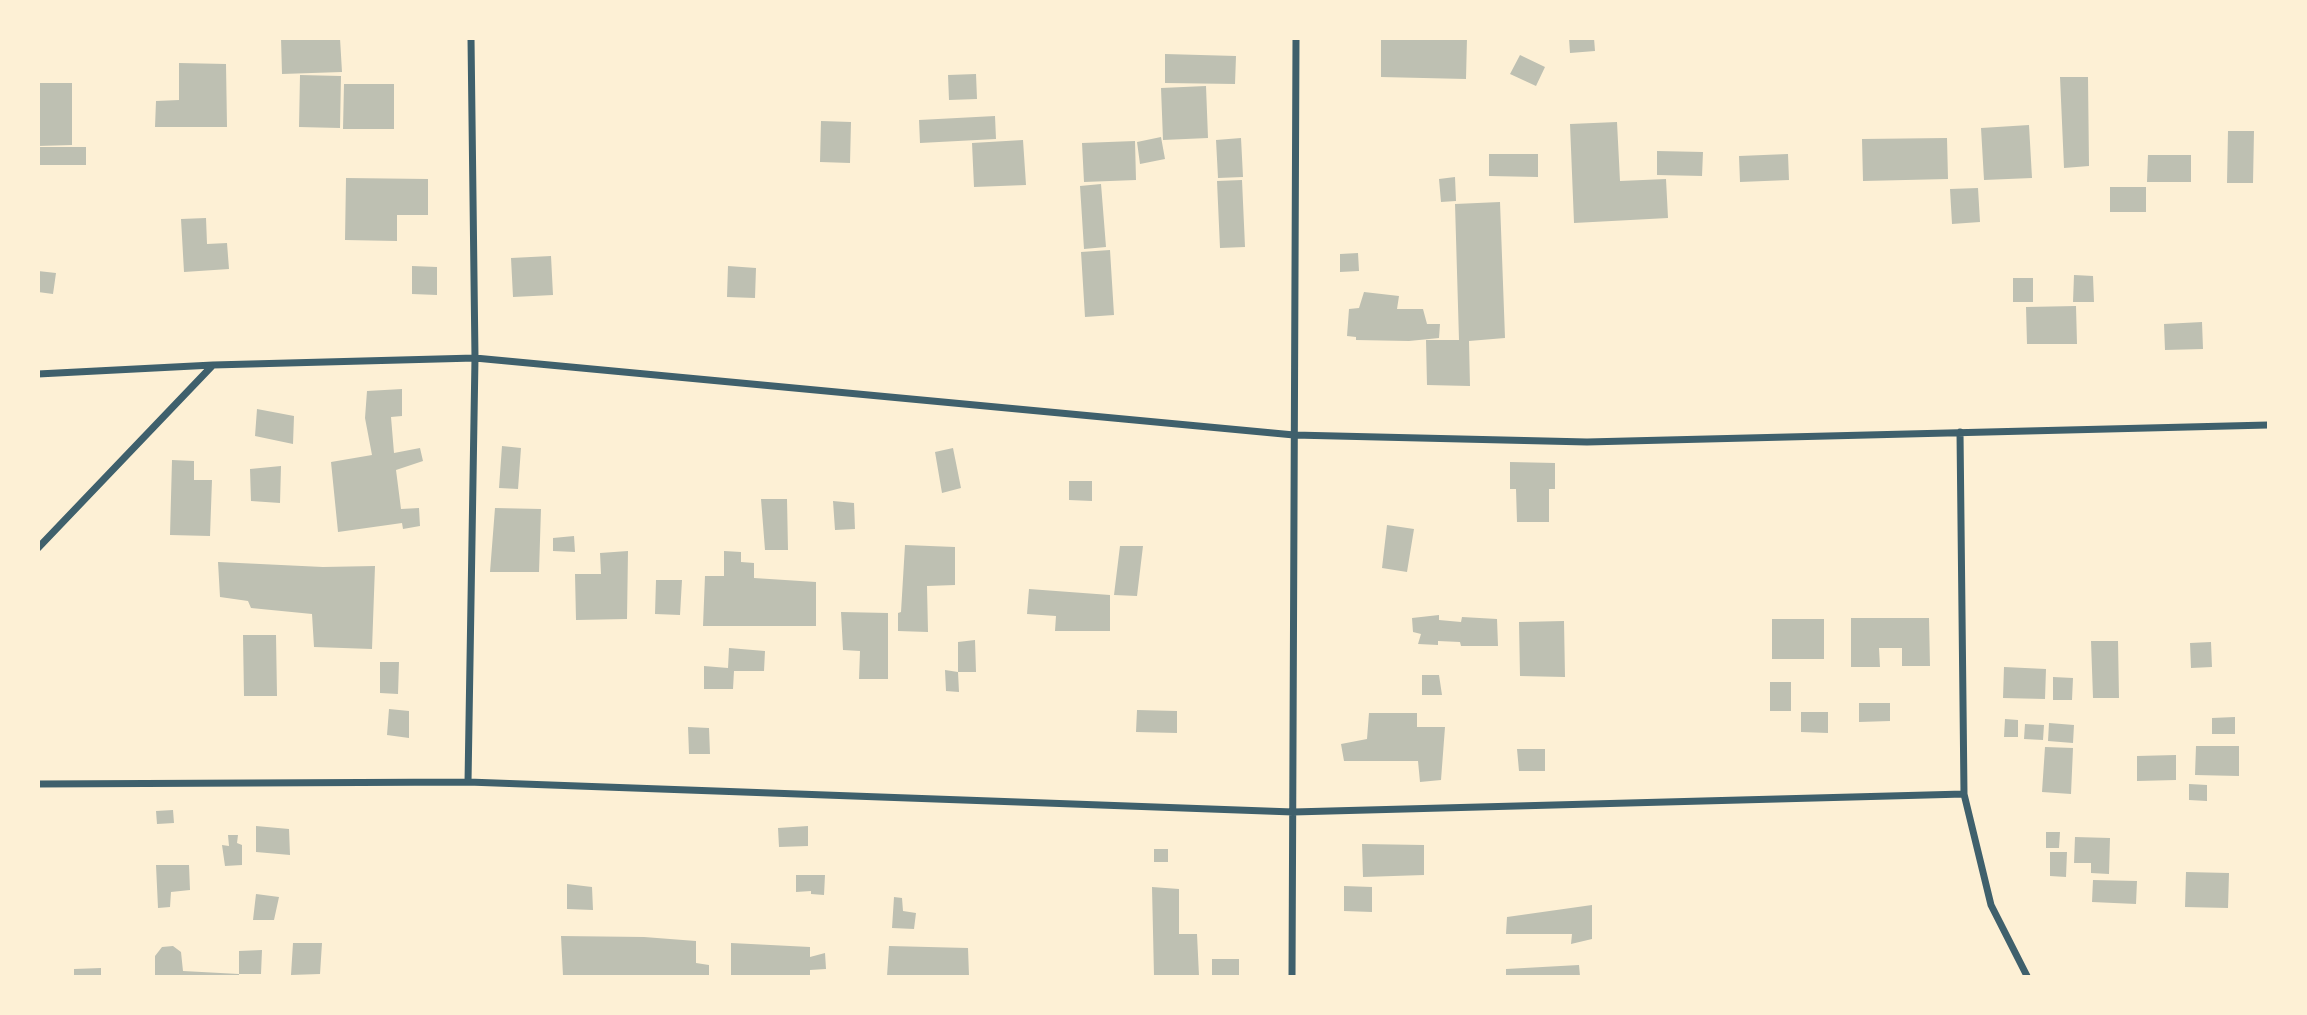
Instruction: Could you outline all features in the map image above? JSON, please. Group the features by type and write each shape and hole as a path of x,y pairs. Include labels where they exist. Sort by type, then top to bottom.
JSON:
{"street":[{"path":"468,782 475,359 471,38"},
{"path":"1292,976 1296,38"},
{"path":"38,374 213,365 475,359 1294,435 1587,442 2269,425"},
{"path":"38,548 213,365"},
{"path":"1960,432 1965,794 1991,905 2027,976"},
{"path":"38,784 468,782 1293,812 1965,794"}],"building":[{"path":"281,38 340,38 342,72 282,74"},
{"path":"1381,38 1467,38 1466,79 1381,77"},
{"path":"1569,38 1594,38 1595,51 1570,53"},
{"path":"1165,54 1236,56 1235,84 1165,83"},
{"path":"1520,55 1545,67 1536,86 1510,74"},
{"path":"179,63 226,64 227,127 155,127 156,101 179,100"},
{"path":"976,74 977,99 949,100 948,75"},
{"path":"300,75 341,76 340,128 299,127"},
{"path":"2060,77 2088,77 2089,166 2064,168"},
{"path":"38,83 72,83 72,145 38,146"},
{"path":"344,84 394,84 394,129 343,129"},
{"path":"1206,86 1208,138 1163,140 1161,88"},
{"path":"995,116 996,139 920,143 919,120"},
{"path":"821,121 851,122 850,163 820,162"},
{"path":"1617,122 1620,181 1666,179 1668,218 1574,223 1570,124"},
{"path":"2029,125 2032,178 1984,180 1981,128"},
{"path":"2228,131 2254,131 2253,183 2227,183"},
{"path":"1161,137 1165,159 1140,164 1137,142"},
{"path":"1241,138 1243,177 1218,178 1216,140"},
{"path":"1947,138 1948,179 1863,181 1862,139"},
{"path":"1023,140 1026,185 974,187 972,143"},
{"path":"1135,141 1136,180 1084,182 1082,143"},
{"path":"38,147 86,147 86,165 38,165"},
{"path":"1657,151 1703,152 1702,176 1657,175"},
{"path":"1489,154 1538,154 1538,177 1489,176"},
{"path":"1788,154 1789,180 1740,182 1739,156"},
{"path":"2148,155 2191,155 2191,182 2147,182"},
{"path":"1455,177 1456,201 1441,202 1439,179"},
{"path":"346,178 428,179 428,215 397,215 397,241 345,240"},
{"path":"1242,180 1245,247 1220,248 1217,181"},
{"path":"1101,184 1106,247 1084,249 1080,186"},
{"path":"2110,187 2146,187 2146,212 2110,212"},
{"path":"1978,188 1980,222 1952,224 1950,189"},
{"path":"1500,202 1505,338 1469,341 1470,386 1427,385 1426,340 1459,340 1455,204"},
{"path":"206,218 207,244 227,243 229,269 184,272 181,219"},
{"path":"1110,250 1114,315 1085,317 1081,252"},
{"path":"1358,253 1359,271 1340,272 1340,254"},
{"path":"551,256 553,295 513,297 511,258"},
{"path":"412,266 437,267 437,295 412,294"},
{"path":"728,266 756,268 755,298 727,297"},
{"path":"38,271 56,273 53,294 38,292"},
{"path":"2074,275 2093,276 2094,302 2073,302"},
{"path":"2013,278 2033,278 2033,302 2013,302"},
{"path":"1364,292 1399,296 1397,309 1423,309 1427,324 1440,324 1439,338 1409,341 1356,340 1356,337 1347,336 1349,309 1359,308"},
{"path":"2076,306 2077,344 2027,344 2026,307"},
{"path":"2202,322 2203,349 2165,350 2164,324"},
{"path":"402,389 402,416 391,417 394,453 420,448 423,461 396,470 401,509 419,508 420,526 403,529 402,523 338,532 331,462 372,455 365,418 367,391"},
{"path":"257,409 294,416 293,444 255,436"},
{"path":"502,446 521,448 518,489 499,488"},
{"path":"953,448 961,488 942,493 935,452"},
{"path":"172,460 194,461 194,480 212,480 210,536 170,535"},
{"path":"1510,462 1555,463 1555,489 1549,489 1549,522 1517,522 1516,489 1510,489"},
{"path":"281,466 280,503 251,501 250,469"},
{"path":"1069,481 1092,481 1092,501 1069,500"},
{"path":"761,499 787,499 788,550 765,550"},
{"path":"833,501 854,503 855,529 835,530"},
{"path":"495,508 541,509 539,572 490,572"},
{"path":"1387,525 1414,529 1407,572 1382,568"},
{"path":"574,536 575,552 553,551 553,538"},
{"path":"905,545 955,547 955,585 927,586 928,632 898,631"},
{"path":"1120,546 1143,546 1137,596 1114,595"},
{"path":"628,551 627,619 576,620 575,574 601,574 600,553"},
{"path":"724,551 741,552 741,562 754,563 754,578 816,582 816,626 703,626 705,576 724,576"},
{"path":"218,562 323,567 375,566 372,649 314,647 312,614 251,608 248,601 220,597"},
{"path":"656,580 682,580 680,615 655,614"},
{"path":"1029,589 1110,595 1110,631 1055,631 1056,616 1027,614"},
{"path":"841,612 888,613 888,679 859,679 860,651 843,650"},
{"path":"1439,615 1439,620 1461,622 1462,617 1497,619 1498,646 1461,646 1460,642 1438,641 1438,645 1418,644 1421,634 1413,632 1412,618"},
{"path":"1851,618 1929,618 1930,666 1902,666 1902,648 1879,648 1880,667 1851,667"},
{"path":"1772,619 1824,619 1824,659 1772,659"},
{"path":"1564,621 1565,677 1520,676 1519,622"},
{"path":"243,635 276,635 277,696 244,696"},
{"path":"975,640 976,672 958,672 958,642"},
{"path":"2091,641 2118,641 2119,698 2093,698"},
{"path":"2211,642 2212,667 2191,668 2190,643"},
{"path":"729,648 765,651 764,671 734,671 733,689 704,689 704,666 728,668"},
{"path":"380,662 399,662 398,694 380,693"},
{"path":"2004,667 2046,669 2045,699 2003,698"},
{"path":"945,670 958,672 959,692 946,691"},
{"path":"1422,675 1439,675 1442,695 1422,695"},
{"path":"2053,677 2073,678 2072,700 2053,700"},
{"path":"1770,682 1791,682 1791,711 1770,711"},
{"path":"1859,703 1890,703 1890,721 1859,722"},
{"path":"389,709 409,711 409,738 387,735"},
{"path":"1137,710 1177,711 1177,733 1136,732"},
{"path":"1801,712 1828,712 1828,733 1801,732"},
{"path":"1369,713 1417,713 1417,727 1445,727 1441,780 1420,782 1418,761 1344,761 1341,744 1367,739"},
{"path":"2235,717 2235,734 2212,734 2212,718"},
{"path":"2005,719 2018,720 2018,737 2004,737"},
{"path":"2049,723 2074,725 2073,743 2048,741"},
{"path":"2025,724 2044,725 2043,740 2024,739"},
{"path":"688,727 709,728 710,754 689,754"},
{"path":"2196,746 2239,746 2239,776 2195,775"},
{"path":"2045,747 2073,748 2071,794 2042,792"},
{"path":"1517,749 1545,749 1545,771 1519,771"},
{"path":"2176,755 2176,780 2137,781 2137,756"},
{"path":"2189,784 2207,785 2207,801 2189,800"},
{"path":"173,810 174,823 157,824 156,811"},
{"path":"256,826 289,829 290,855 256,852"},
{"path":"808,826 808,846 779,847 778,828"},
{"path":"2046,832 2060,832 2059,848 2046,848"},
{"path":"228,835 238,835 237,843 242,845 242,865 225,866 222,845 229,846"},
{"path":"2075,837 2110,838 2109,874 2091,873 2091,863 2074,863"},
{"path":"1362,844 1424,845 1424,875 1363,877"},
{"path":"1154,849 1168,849 1168,862 1154,862"},
{"path":"2050,852 2067,852 2066,877 2050,876"},
{"path":"156,865 189,865 190,890 171,892 170,907 158,908"},
{"path":"2186,872 2229,873 2228,908 2185,907"},
{"path":"796,875 825,875 824,895 811,894 811,891 796,892"},
{"path":"2093,880 2137,881 2136,904 2092,902"},
{"path":"567,884 592,887 593,910 567,909"},
{"path":"1344,886 1372,887 1372,912 1344,911"},
{"path":"1152,887 1179,889 1179,934 1197,934 1199,976 1154,976"},
{"path":"256,894 279,897 274,920 253,920"},
{"path":"894,897 902,898 903,911 916,913 914,929 892,928"},
{"path":"1592,905 1592,939 1571,944 1572,934 1506,934 1507,917"},
{"path":"561,936 696,941 696,963 709,965 709,976 563,976"},
{"path":"293,943 322,943 320,974 291,975"},
{"path":"731,943 810,947 810,957 825,953 826,969 810,970 810,976 731,976"},
{"path":"173,946 181,952 183,971 239,976 155,976 155,956 162,947"},
{"path":"889,946 968,948 969,976 887,976"},
{"path":"262,950 261,974 239,974 239,951"},
{"path":"1212,959 1239,959 1239,976 1212,976"},
{"path":"1579,965 1580,976 1506,976 1506,969"},
{"path":"101,968 101,976 74,976 74,969"}]}
